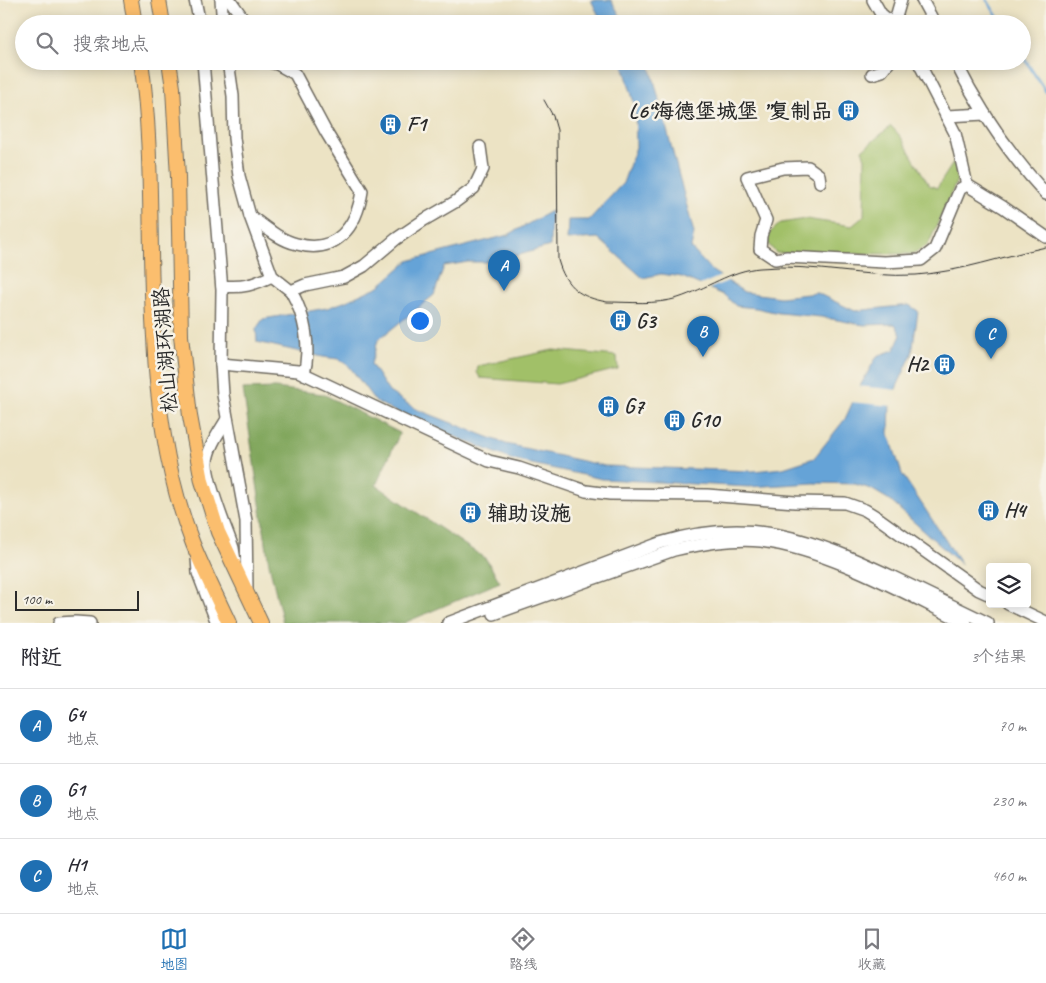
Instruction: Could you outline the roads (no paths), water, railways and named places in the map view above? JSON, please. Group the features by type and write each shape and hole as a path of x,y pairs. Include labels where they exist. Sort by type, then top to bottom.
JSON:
{"main road":[{"path":"131,0 134,15"},
{"path":"159,0 162,15"},
{"name":"松山湖环湖路","path":"142,70 150,178 154,338 162,420 175,488 197,553 229,623"},
{"name":"松山湖环湖路","path":"170,70 178,177 181,336 190,416 205,489 218,532 261,623"}],"street":[{"path":"196,0 198,15"},
{"path":"221,0 222,15"},
{"path":"230,0 241,15"},
{"path":"873,0 882,15"},
{"path":"896,15 901,0"},
{"path":"922,0 930,15"},
{"path":"204,70 222,286 221,364 223,395 246,521 246,592"},
{"path":"229,70 233,96 234,138 239,176 250,216 272,276 291,291 297,302 306,330 308,360 304,374"},
{"path":"250,216 278,236 296,244 310,246 324,244 338,238 350,227 357,212 362,190 326,132 295,74 288,70"},
{"path":"872,74 883,70"},
{"path":"923,70 955,134 967,185 991,199 1046,237"},
{"path":"960,70 985,114 1016,160 1046,194"},
{"path":"946,116 985,114"},
{"path":"291,291 305,285 344,277 364,266 396,239 474,188 483,170 480,147"},
{"path":"820,182 819,175 808,167 783,168 747,177 766,220 761,236 760,250 775,259 787,257 884,262 921,260 935,249 960,189 967,185"},
{"path":"222,286 240,288 256,284 272,276"},
{"path":"221,364 298,371 489,461 518,468 586,491 610,494 707,495 795,502 845,503 865,510 878,518 986,593"},
{"path":"227,419 212,447 207,462 209,476 233,548 237,572"},
{"path":"448,623 660,543 684,536 740,530 773,533 820,546 866,564 988,623"},
{"path":"469,623 674,550 704,543 734,541 760,541 814,554 846,566 966,623"},
{"path":"197,553 198,573 217,623"},
{"path":"1016,608 1046,622"},
{"path":"59,623 90,623"}],"water":[{"path":"591,0 611,0 620,15 598,15"},
{"path":"625,70 651,70 694,233 691,248 711,270 744,292 780,297 817,293 855,311 909,305 918,311 912,354 890,402 889,434 902,474 962,565 888,499 871,489 855,484 814,483 749,487 602,479 513,460 402,415 375,401 349,366 338,359 257,342 256,329 263,319 327,308 344,302 379,286 408,261 508,235 551,211 550,246 495,262 468,262 444,266 434,295 378,340 371,364 389,392 416,409 506,444 605,466 753,471 783,468 814,458 845,419 859,388 877,356 894,350 901,335 895,324 864,325 821,317 736,306 724,295 682,277 661,274 643,278 598,238 567,240 568,220 589,220 623,183 636,147 635,106"}],"waterway":[{"path":"987,0 996,15"},
{"path":"1031,69 1046,92"}],"tram line":[{"path":"544,100 553,116 557,130 558,260 565,278 575,290 597,300 607,302 661,302 678,298 749,269 799,267 877,274 916,275 949,271 1046,247"}],"place":[{"name":"L6“海德堡城堡 ”复制品","path":"848,111"},
{"name":"F1","path":"391,124"},
{"name":"G4","path":"504,291"},
{"name":"G3","path":"620,321"},
{"name":"G1","path":"703,357"},
{"name":"H1","path":"991,359"},
{"name":"H2","path":"944,364"},
{"name":"G7","path":"608,406"},
{"name":"G10","path":"674,420"},
{"name":"H4","path":"988,510"},
{"name":"辅助设施","path":"471,513"}]}
